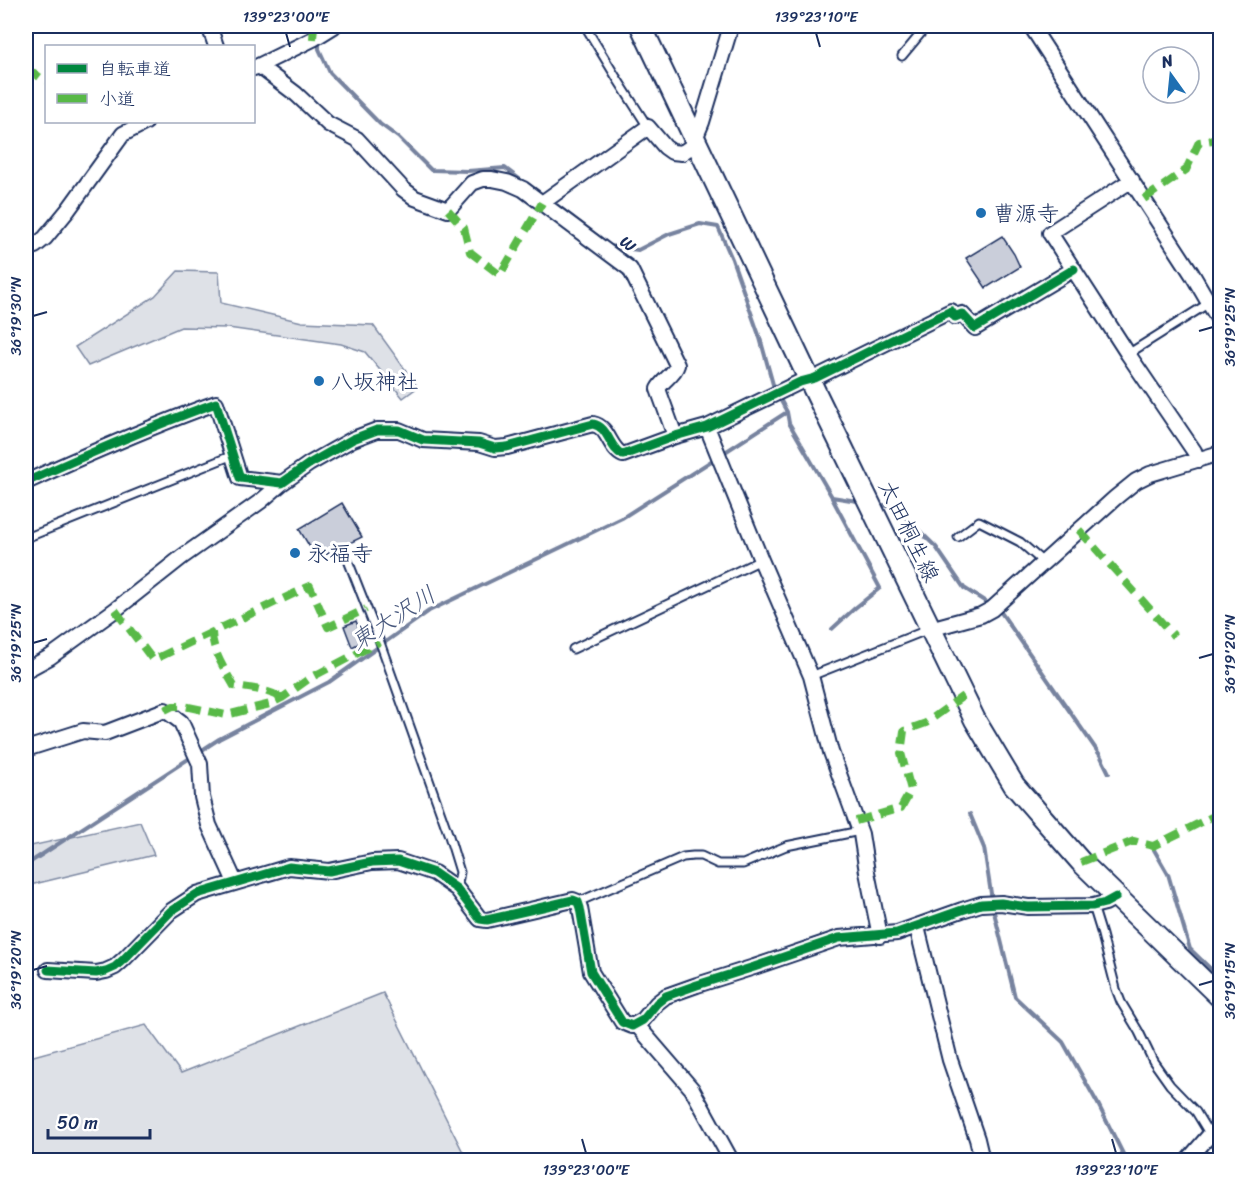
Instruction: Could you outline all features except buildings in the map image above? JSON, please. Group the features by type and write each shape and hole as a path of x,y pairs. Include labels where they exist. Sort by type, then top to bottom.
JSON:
{"main road":[{"name":"太田桐生線","path":"641,26 975,720 1014,785 1081,862 1221,997"}],"street":[{"path":"209,26 216,45"},
{"path":"546,200 648,127 672,152 687,150 696,140 731,26"},
{"path":"1031,26 1132,180 1221,322"},
{"path":"256,67 325,31"},
{"name":"w","path":"256,67 297,94 328,124 357,139 403,189 415,198 448,210 472,183 492,178 507,182 546,200 630,270 677,365 675,370 661,382 658,389 675,436"},
{"path":"26,248 35,246 45,238 123,134 144,123"},
{"path":"1132,180 1050,233 1198,460"},
{"path":"26,669 50,657 115,610 309,464 353,439 378,430 399,430 423,440 479,443 501,448 593,424 602,428 616,451 623,455 707,427 775,394 815,378 951,311 955,317 962,314 975,328 1074,269"},
{"path":"26,482 168,420 216,404 240,478 282,483"},
{"path":"707,427 811,676 831,752 860,831 880,936"},
{"path":"930,629 981,615 995,606 1136,481 1150,474 1221,453"},
{"path":"26,749 83,731 105,733 165,710 181,722 200,764 202,797 209,825 236,882"},
{"path":"48,970 96,973 116,967 171,911 197,894 289,867 329,871 372,862 398,861 435,873 457,889 480,919 487,920 573,900 578,902 591,972 622,1022 632,1026 643,1020 666,996 839,938 897,933 962,910 991,903 1028,907 1093,906 1116,897"},
{"path":"917,927 950,1060 977,1139 982,1161"},
{"path":"636,1024 692,1089 731,1161"},
{"path":"1188,1161 1221,1123"}],"lane":[{"path":"585,26 648,127"},
{"path":"902,56 927,26"},
{"path":"1128,354 1209,303"},
{"path":"26,538 233,455"},
{"path":"958,537 979,521 1020,542 1044,562"},
{"path":"573,649 761,560"},
{"path":"349,563 380,642 449,836 460,872 457,889"},
{"path":"811,676 930,629"},
{"path":"578,902 682,858 702,856 718,864 742,864 786,846 860,831"},
{"path":"1093,906 1121,1002 1153,1061 1170,1085 1196,1112 1216,1144 1221,1147"}],"shaded area":[{"path":"178,271 219,272 221,303 302,322 373,325 418,387 403,398 365,352 341,344 228,328 181,327 88,366 75,347 155,296"},
{"path":"140,822 154,855 26,886 26,847"},
{"path":"383,993 467,1160 26,1160 26,1058 146,1025 181,1073"}],"waterway":[{"path":"319,39 319,49 330,73 380,124 399,138 431,170 468,171 505,168 526,184"},
{"path":"550,200 599,237"},
{"path":"610,246 638,250 669,234 700,224 718,227 732,259 760,338 774,388 787,412 789,423 832,497 857,501"},
{"name":"東大沢川","path":"722,454 787,412"},
{"name":"東大沢川","path":"26,865 219,739 329,682 429,611 622,518 716,458"},
{"path":"832,498 880,588 832,629"},
{"path":"883,505 896,508 936,547 964,588 1000,611 1100,755 1109,773"},
{"path":"970,814 984,848 992,900"},
{"path":"1153,848 1168,874 1190,949 1220,978"},
{"path":"993,908 1015,997 1063,1042 1128,1160"}],"marked path":[{"path":"313,39 314,26"},
{"path":"26,72 34,73 45,81"},
{"path":"1144,199 1186,170 1199,142 1220,139"},
{"path":"448,210 464,228 470,252 500,275 542,203"},
{"path":"1079,530 1174,636"},
{"path":"115,610 153,660 310,586 328,627 366,609"},
{"path":"212,632 217,653 234,686 265,691 282,698"},
{"path":"165,710 173,706 184,706 226,715 270,704 310,678 379,642"},
{"path":"856,821 901,808 911,790 901,753 904,731 926,723 963,696"},
{"path":"1081,862 1134,841 1153,846 1220,813"}],"cycle path":[{"path":"26,482 216,403 240,478 282,483 309,464 353,439 377,430 399,430 423,440 479,443 495,448 507,447 593,424 602,429 618,452 623,455 707,427 800,382 815,378 951,311 955,317 962,314 975,328 1074,269"},
{"path":"48,970 96,973 115,967 171,911 197,894 289,867 329,871 372,862 398,861 434,873 457,889 480,919 487,920 573,900 578,902 591,972 622,1022 632,1026 643,1020 666,996 839,938 897,933 981,904 1001,903 1028,907 1093,906 1116,897"}],"place":[{"name":"曹源寺","path":"981,213"},
{"name":"八坂神社","path":"319,381"},
{"name":"永福寺","path":"295,553"}]}
